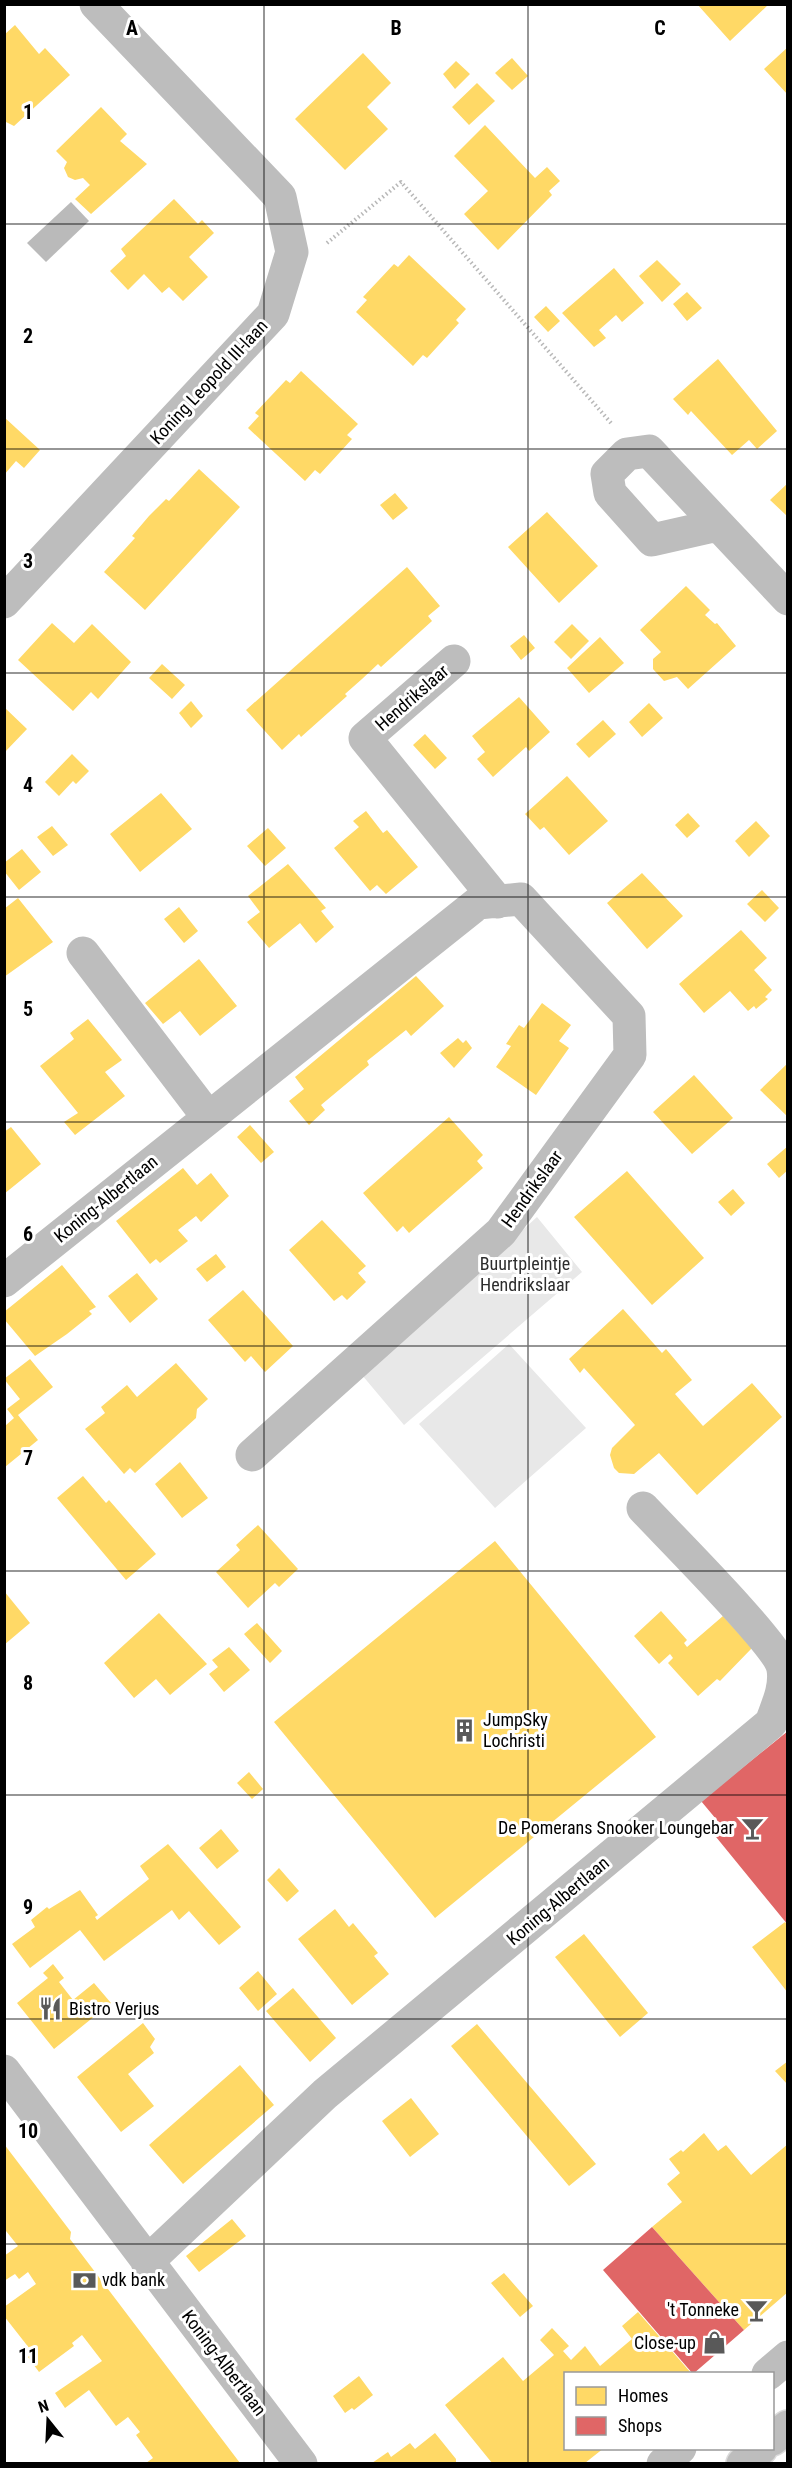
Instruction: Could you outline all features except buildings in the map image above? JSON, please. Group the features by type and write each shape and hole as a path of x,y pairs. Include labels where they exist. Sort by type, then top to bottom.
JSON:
{"street":[{"name":"Koning Leopold III-laan","path":"4,602 273,314 292,252 280,196 96,4"},
{"path":"718,525 652,540 610,493 607,474 627,454 649,450 788,599"},
{"name":"Hendrikslaar","path":"454,661 365,738 498,902"},
{"name":"Hendrikslaar","path":"252,1455 501,1232 630,1055 629,1016 521,899 478,903 405,961"},
{"path":"83,953 208,1117"},
{"name":"Koning-Albertlaan","path":"4,1281 405,961"},
{"name":"Koning-Albertlaan","path":"147,2262 325,2094 771,1723 783,1691 783,1667 757,1630 643,1508"},
{"name":"Koning-Albertlaan","path":"4,2071 301,2463"},
{"path":"769,2372 788,2357"},
{"path":"774,2438 788,2427"},
{"path":"663,2463 678,2450"},
{"path":"743,2463 759,2450"}],"path":[{"path":"284,278 401,182 637,452"}],"green space":[{"name":"Buurtpleintje Hendrikslaar","path":"537,1217 582,1272 404,1425 362,1375"},
{"path":"509,1344 586,1428 495,1508 419,1424"}],"shaded area":[{"path":"71,202 89,221 46,262 27,243"}],"place":[{"name":"JumpSky Lochristi","path":"465,1730"},
{"name":"De Pomerans Snooker Loungebar","path":"752,1828"},
{"name":"Bistro Verjus","path":"51,2009"},
{"name":"vdk bank","path":"84,2280"},
{"name":"'t Tonneke","path":"757,2310"},
{"name":"Close-up","path":"714,2343"}]}
